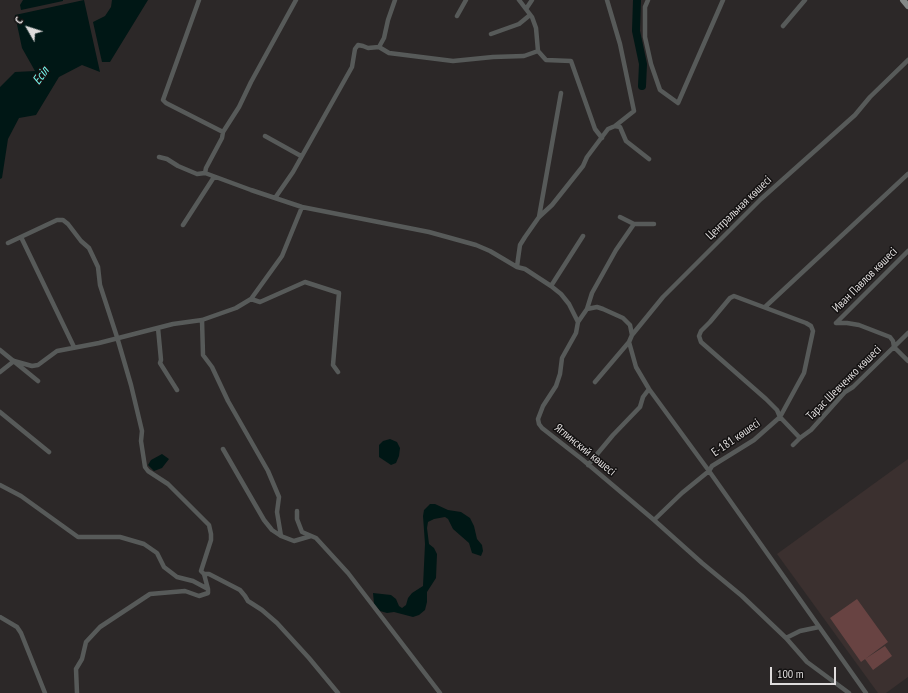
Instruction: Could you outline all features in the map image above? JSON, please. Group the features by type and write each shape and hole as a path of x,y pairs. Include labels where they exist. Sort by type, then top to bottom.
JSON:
{"main road":[{"path":"903,0 908,6"}],"street":[{"path":"199,0 163,100 166,103 223,132"},
{"path":"205,173 206,168 222,138 223,132 239,107 296,0"},
{"path":"379,47 384,38 395,0"},
{"path":"458,16 466,0"},
{"path":"519,0 530,15 536,28 538,51 546,60 571,61 595,129 602,138"},
{"path":"526,9 532,0"},
{"path":"517,267 520,245 539,217 552,205 575,177 583,166 586,157 608,129 615,126 634,110 620,44 607,0"},
{"path":"648,0 645,7 644,22 645,37 651,64 660,90 678,103 723,0"},
{"path":"783,26 805,0"},
{"path":"491,34 519,24 530,15"},
{"path":"275,198 293,172 352,67 355,49 358,45 368,48 379,47 389,53 453,61 493,56 524,56 538,51"},
{"name":"Центральная көшесі","path":"595,382 630,342 632,335 668,292 761,199 855,115 870,97 908,60"},
{"path":"539,217 560,93"},
{"path":"615,126 620,127 626,141 649,159"},
{"path":"265,136 301,156"},
{"path":"159,157 167,159 178,166 197,174 205,173 302,207 429,232 476,245 490,251 517,267 525,269 551,286 561,294 569,304 578,322 587,309 592,293 616,250 634,224"},
{"path":"800,438 780,417 777,410 701,342 699,336 701,331 730,298 734,296 765,307 908,174"},
{"path":"183,225 214,177"},
{"path":"14,361 32,366 38,364 57,351 99,343 158,328 202,320 236,308 251,299 282,256 302,207"},
{"path":"620,217 634,224 654,224"},
{"path":"8,243 57,220 64,220 74,234 89,248 98,267 100,285 118,337 142,431 145,466 148,471 168,484 209,525 211,534 211,540 201,571 204,574 208,592 199,596 185,591 150,594 100,627 86,642 82,659 76,669 76,693"},
{"path":"551,286 583,236"},
{"path":"21,237 74,347"},
{"name":"Иван Павлов көшесі","path":"894,347 893,341 890,337 859,325 847,322 836,323 908,251"},
{"path":"251,299 260,302 306,282 340,292 333,365 338,372"},
{"path":"587,309 597,307 603,308 623,318 630,325 632,335"},
{"name":"Е-181 көшесі","path":"654,520 682,493 709,471 712,466 754,440 780,417 789,402 804,373 813,331 812,326 765,307"},
{"path":"202,320 203,355 212,367 228,401 268,471 279,497 277,512 281,536"},
{"name":"Яглинский көшесі","path":"578,322 576,333 562,358 560,374 556,386 542,406 538,419 539,424 742,596 786,638 807,662 849,693"},
{"path":"158,328 160,363 177,390"},
{"name":"Тарас Шевченко көшесі","path":"793,446 800,438 811,430 845,392 853,387 908,333"},
{"path":"630,342 636,367 649,389 866,693"},
{"path":"894,347 908,361"},
{"path":"0,350 38,381"},
{"path":"0,372 14,361"},
{"path":"588,465 613,435 640,407 643,397 649,389"},
{"path":"0,412 49,452"},
{"path":"223,449 264,520 272,530 281,536 294,541 311,536"},
{"path":"0,485 22,496 78,537 120,537 144,544 157,553 164,566 177,577 193,581 208,589"},
{"path":"297,511 297,519 302,532 316,538 348,573 440,693"},
{"path":"204,574 209,574 240,590 248,601 262,610 277,623 338,693"},
{"path":"0,617 17,627 21,633 45,693"},
{"path":"786,638 800,631 819,627"}],"shaded area":[{"path":"908,459 908,677 886,693 878,693 777,554"},
{"path":"857,599 888,642 861,662 830,618"},
{"path":"885,646 892,656 873,670 865,659"}],"water":[{"path":"23,0 63,1 21,10 20,5"},
{"name":"Есіл","path":"84,0 100,72 82,65 59,77 36,115 19,118 8,139 2,178 0,179 0,87 15,72 35,71 22,48 15,15"},
{"path":"112,0 148,0 110,62 102,62 93,22 105,16 111,7"},
{"path":"390,439 397,442 400,448 396,463 391,465 379,457 379,445 383,441"},
{"path":"162,454 169,459 162,468 154,471 148,465 151,460"},
{"path":"430,504 435,504 448,510 461,512 470,518 474,526 477,539 482,545 483,551 481,556 472,553 469,543 453,529 448,519 445,517 428,522 427,528 429,544 434,548 437,554 436,578 427,592 425,610 419,615 413,617 394,612 387,613 380,611 374,604 373,593 391,595 396,599 399,606 402,608 406,605 408,598 412,593 423,586 425,544 423,516 424,510"}],"waterway":[{"path":"637,0 636,31 643,64 642,86"}]}
